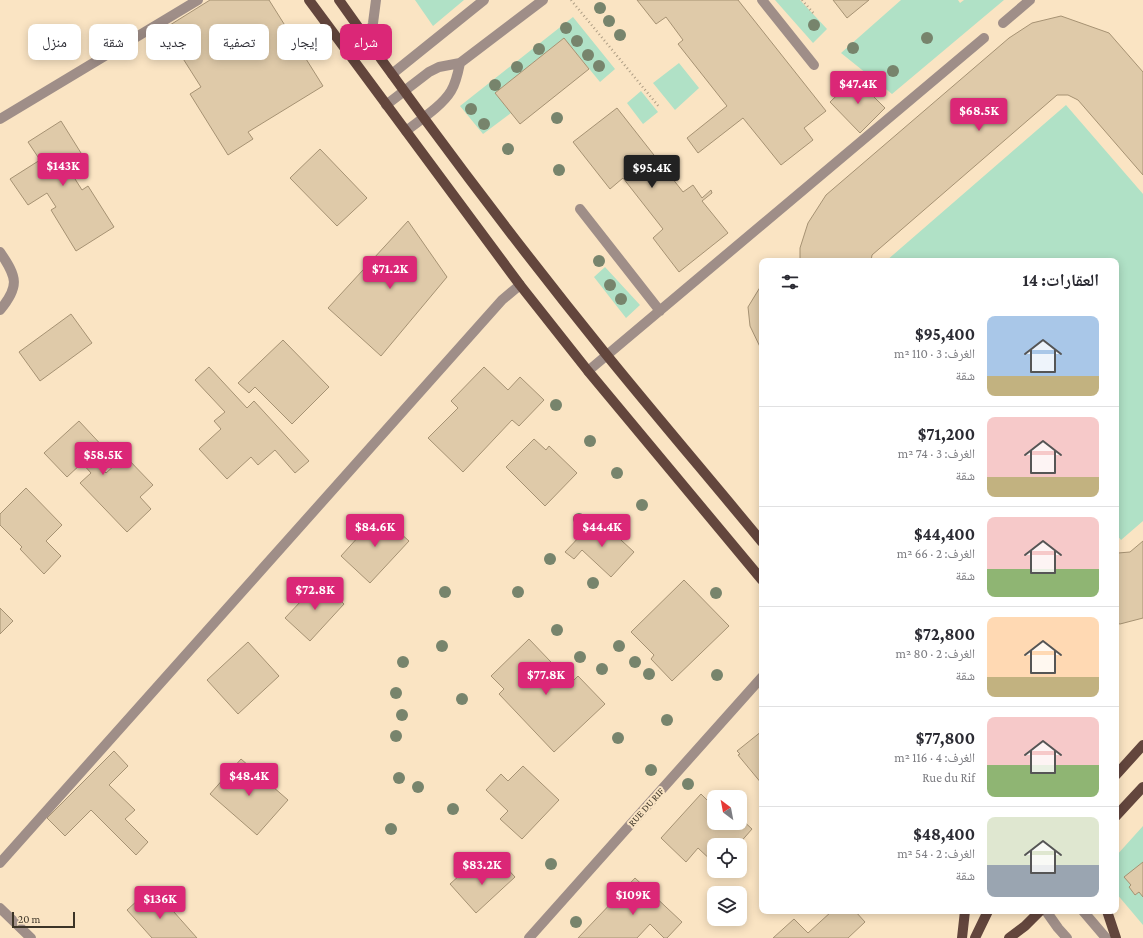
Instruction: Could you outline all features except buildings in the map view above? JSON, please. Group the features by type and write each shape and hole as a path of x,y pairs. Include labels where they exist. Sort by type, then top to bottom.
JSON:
{"main road":[{"path":"308,0 520,285 588,371 759,576"},
{"path":"339,0 356,24"},
{"path":"382,60 423,117 539,269 607,355 759,538"},
{"path":"1119,772 1143,746"},
{"path":"1119,813 1143,786"},
{"path":"962,938 965,914"},
{"path":"975,938 987,914"},
{"path":"1010,938 1037,914"},
{"path":"1108,914 1116,938"}],"street":[{"path":"0,119 198,0"},
{"path":"373,24 376,0"},
{"path":"392,74 484,0"},
{"path":"386,105 429,72 440,67 460,64 543,0"},
{"path":"762,0 814,64"},
{"path":"1003,23 1030,0"},
{"path":"588,371 984,38"},
{"path":"406,131 442,101 451,91 457,78 460,64"},
{"path":"580,209 660,311"},
{"path":"0,252 9,265 15,279 13,290 8,300 0,310"},
{"path":"0,863 502,300 520,285"},
{"name":"RUE DU RIF","path":"529,938 759,680"},
{"path":"0,908 31,938"},
{"path":"1048,914 1067,938"},
{"path":"1086,914 1106,938"}],"path":[{"path":"571,0 660,108"},
{"path":"802,0 815,15"}],"green space":[{"path":"415,0 464,0 433,26"},
{"path":"775,0 800,0 827,29 813,43"},
{"path":"901,0 958,0 960,3 964,0 1004,0 892,94 841,53"},
{"path":"573,17 615,69 600,82 564,38 495,93 511,113 483,134 460,106"},
{"path":"679,63 699,88 675,110 653,83"},
{"path":"641,91 658,112 643,124 627,103"},
{"path":"1066,105 1143,194 1143,521 1121,540 1119,538 1119,258 889,258"},
{"path":"605,267 640,305 626,318 594,277"},
{"path":"1143,826 1143,925 1119,897 1119,853"}]}
